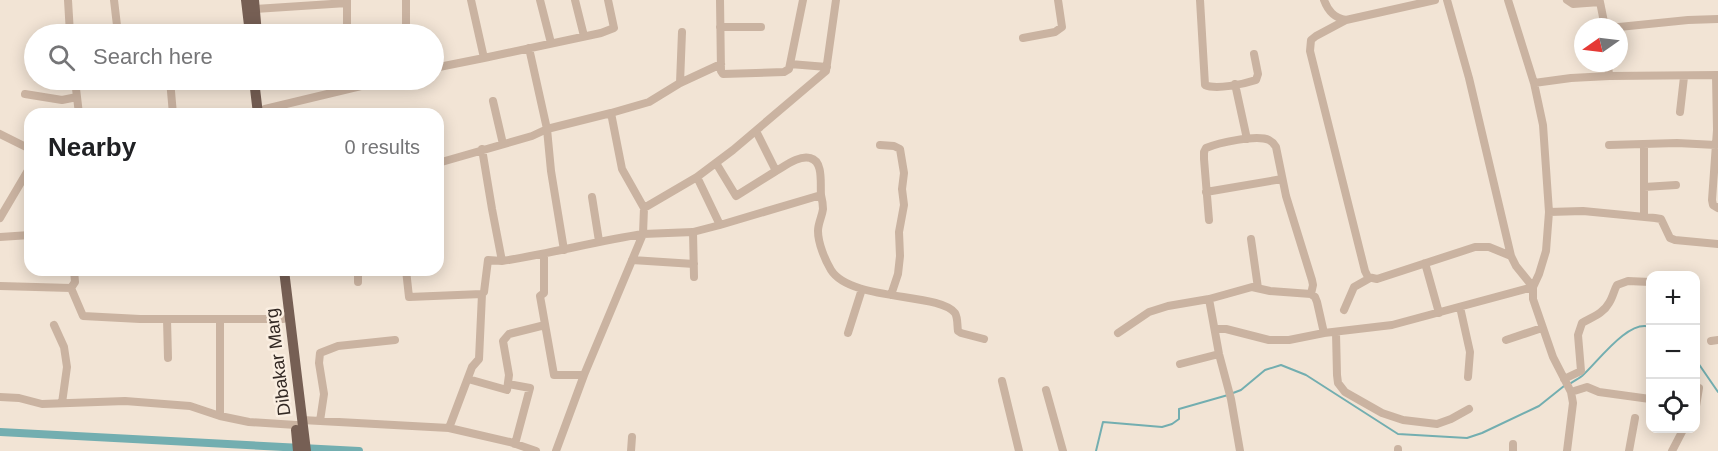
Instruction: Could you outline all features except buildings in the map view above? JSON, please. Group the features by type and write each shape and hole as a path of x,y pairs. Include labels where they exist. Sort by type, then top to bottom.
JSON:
{"main road":[{"path":"246,0 249,24"},
{"path":"254,4 256,24"},
{"path":"257,90 262,108"},
{"path":"262,90 263,108"},
{"name":"Dibakar Marg","path":"279,276 299,422"},
{"name":"Dibakar Marg","path":"285,276 299,422 298,451"},
{"name":"Dibakar Marg","path":"300,437 306,451"}],"street":[{"path":"68,0 69,24"},
{"path":"114,0 117,24"},
{"path":"406,0 406,24"},
{"path":"471,0 484,58"},
{"path":"540,0 551,43"},
{"path":"575,0 584,36"},
{"path":"444,66 614,28 608,0"},
{"path":"720,0 721,71 725,74 784,72 789,69 803,0"},
{"path":"644,208 717,163 823,74 827,67 836,0"},
{"path":"1023,38 1059,31 1062,22 1058,0"},
{"path":"1200,0 1205,85 1211,87 1252,81 1257,77 1254,54"},
{"path":"1324,0 1331,14 1346,20"},
{"path":"1370,278 1365,271 1310,51 1311,40 1346,20 1435,0"},
{"path":"1447,0 1469,78 1511,256 1533,287"},
{"path":"1508,0 1534,83 1543,125 1549,212 1546,251 1533,287 1533,299 1553,357 1573,403 1567,451"},
{"path":"1567,0 1573,4 1600,2 1603,18"},
{"path":"254,4 347,1 346,24"},
{"path":"1628,26 1718,19"},
{"path":"720,27 761,27"},
{"path":"680,83 682,32"},
{"path":"529,48 548,129 551,171 564,250"},
{"path":"444,161 532,136 548,129 648,102 680,83 721,64"},
{"path":"790,64 827,67"},
{"path":"1609,72 1609,76"},
{"path":"1534,83 1609,76 1717,76 1712,200 1713,205 1718,208"},
{"path":"1680,112 1684,77"},
{"path":"1236,84 1247,139"},
{"path":"76,90 78,108"},
{"path":"171,90 172,108"},
{"path":"278,108 348,90"},
{"path":"25,94 62,100 77,97"},
{"path":"493,101 503,144"},
{"path":"556,451 584,375 643,234 644,208 622,169 611,113"},
{"path":"756,131 776,171"},
{"path":"0,134 24,146"},
{"path":"1209,220 1203,152 1206,148 1247,139 1268,139 1276,147 1282,179 1312,280 1311,294"},
{"path":"1609,145 1677,143 1716,145"},
{"path":"880,145 900,149 904,173 902,189 904,205 899,232 900,256 898,274 891,295"},
{"path":"1644,145 1644,217"},
{"path":"482,149 502,261"},
{"path":"717,163 736,196 795,161 809,158 815,161 818,166 823,209 818,233 829,268 841,280 862,289 938,303 955,314 958,331 984,339"},
{"path":"0,218 24,177"},
{"path":"697,177 720,225"},
{"path":"1206,192 1282,179"},
{"path":"1644,187 1676,185"},
{"path":"450,428 472,367 479,359 482,294 489,260 502,261 544,255 599,241 643,234 693,232 821,195"},
{"path":"592,198 599,241"},
{"path":"1549,212 1583,211 1661,219 1670,238 1718,244"},
{"path":"693,232 694,277"},
{"path":"0,237 24,235"},
{"path":"1251,238 1257,288"},
{"path":"1344,310 1354,286 1370,278 1377,279 1475,247 1489,247 1511,256"},
{"path":"544,255 543,293 540,296 554,375 584,375"},
{"path":"632,260 694,264"},
{"path":"1425,263 1439,313"},
{"path":"71,288 75,282 74,276"},
{"path":"358,276 358,282"},
{"path":"407,276 409,297 482,294"},
{"path":"1567,386 1581,371 1578,335 1582,323 1604,310 1617,285 1628,281 1646,282"},
{"path":"0,286 71,288"},
{"path":"1118,333 1149,312 1252,287 1270,291 1311,294 1317,302 1324,333"},
{"path":"1215,329 1226,329 1269,340 1289,340 1324,333 1392,325 1533,287"},
{"path":"71,288 83,316 283,320"},
{"path":"848,333 862,289"},
{"path":"1209,299 1240,451"},
{"path":"1460,307 1470,351 1468,377"},
{"path":"167,319 168,358"},
{"path":"220,320 220,416"},
{"path":"54,325 64,347 67,367 62,403"},
{"path":"468,379 507,390 509,375 502,341 509,334 545,325"},
{"path":"1506,340 1542,328"},
{"path":"1336,333 1338,382 1345,392 1354,398 1382,413 1403,420 1437,424 1452,419 1469,409"},
{"path":"320,421 324,394 319,363 320,353 338,346 395,340"},
{"path":"1180,364 1219,354"},
{"path":"1002,381 1019,451"},
{"path":"508,384 530,388 515,444"},
{"path":"1567,386 1587,387 1599,392 1646,398"},
{"path":"1046,390 1063,451"},
{"path":"0,397 19,398 42,404 125,401 190,406 249,422 320,421 450,428 536,451"},
{"path":"1629,451 1635,418"},
{"path":"1672,451 1682,433"},
{"path":"631,451 632,437"}],"waterway":[{"path":"1569,384 1582,376 1613,344 1632,329 1646,327"},
{"path":"1233,393 1241,390 1265,370 1281,365 1306,375 1398,434 1467,438 1539,406 1564,386"},
{"path":"1700,366 1718,392"},
{"path":"1096,451 1103,422 1162,427 1179,419 1179,409 1228,395"},
{"path":"0,432 359,451"}]}
